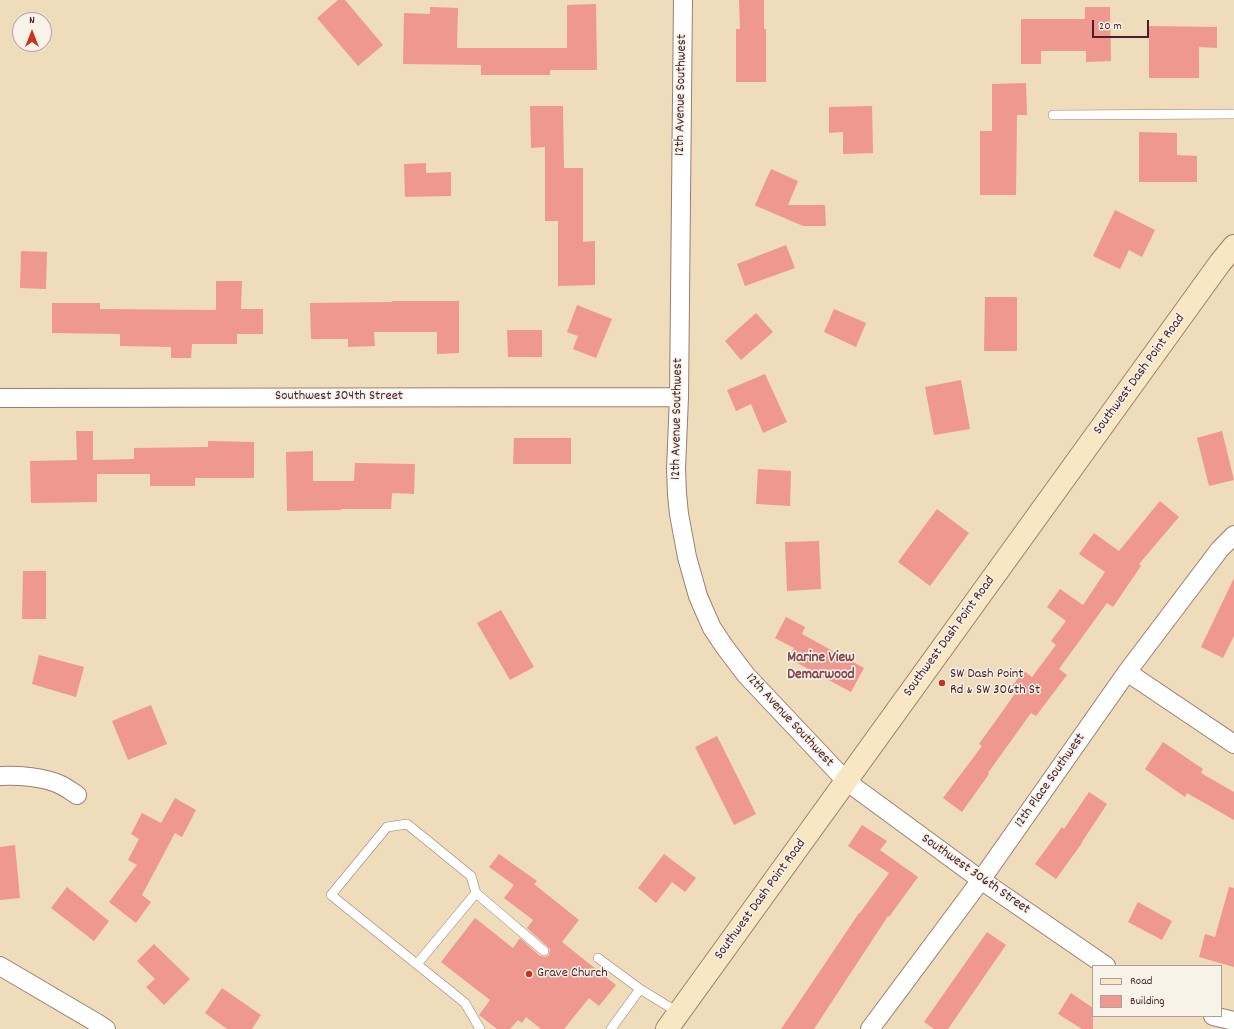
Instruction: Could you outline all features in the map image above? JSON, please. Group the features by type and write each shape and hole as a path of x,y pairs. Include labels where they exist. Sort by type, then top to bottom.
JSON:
{"main road":[{"name":"Southwest Dash Point Road","path":"673,1021 1220,263 1234,246"}],"street":[{"name":"12th Avenue Southwest","path":"683,0 679,397 676,469 679,514 687,557 698,596 716,634 746,675 846,781"},
{"name":"Southwest 304th Street","path":"0,398 679,397"},
{"name":"12th Place Southwest","path":"870,1029 982,880 1127,672 1220,549 1234,535"},
{"path":"1127,672 1234,744"},
{"path":"0,776 50,780 62,785 77,795"},
{"name":"Southwest 306th Street","path":"846,781 982,880 1105,965"},
{"path":"0,966 106,1029"},
{"path":"1217,1017 1234,1021"}],"lane":[{"path":"1053,115 1234,114"},
{"path":"480,1029 465,1004 331,895 387,826 407,824 471,876 476,893 544,951"},
{"path":"417,964 476,893"},
{"path":"598,958 640,989 673,1021"},
{"path":"611,1029 640,989"}],"building":[{"path":"338,0 345,0 383,45 358,66 317,18"},
{"path":"739,0 764,0 764,29 766,29 766,82 736,82 736,29 740,29"},
{"path":"596,4 597,70 550,70 550,75 481,75 481,65 403,64 404,13 430,14 430,7 458,8 457,48 567,48 567,5"},
{"path":"1085,7 1110,7 1111,61 1086,62 1086,51 1041,51 1041,64 1021,64 1021,19 1085,19"},
{"path":"1149,26 1217,27 1217,48 1199,47 1199,78 1149,78"},
{"path":"1026,83 1027,115 1017,115 1016,195 980,195 980,131 992,131 992,84"},
{"path":"530,106 563,106 564,168 583,168 583,242 595,241 595,285 558,286 558,221 545,221 545,147 531,148"},
{"path":"872,106 873,153 843,154 843,132 829,133 829,107"},
{"path":"1139,132 1177,133 1177,155 1197,156 1197,182 1139,182"},
{"path":"426,163 426,173 451,172 451,196 405,197 404,164"},
{"path":"771,169 798,181 788,205 825,205 826,226 803,226 754,205"},
{"path":"1115,210 1155,230 1142,257 1129,250 1120,269 1093,256"},
{"path":"786,245 795,268 745,286 737,264"},
{"path":"21,251 47,252 46,289 20,288"},
{"path":"216,281 242,281 241,309 263,309 263,334 237,334 237,344 192,344 191,358 171,358 171,347 120,346 120,334 52,333 52,303 100,303 100,309 216,310"},
{"path":"985,297 1017,297 1017,351 984,351"},
{"path":"459,301 459,353 437,354 437,332 374,332 375,346 348,347 348,339 311,339 310,303"},
{"path":"577,305 612,319 596,358 573,349 578,336 567,332"},
{"path":"834,309 866,323 856,347 824,332"},
{"path":"756,313 773,332 741,360 725,341"},
{"path":"507,330 542,330 542,357 508,357"},
{"path":"765,374 787,422 763,433 751,404 736,411 727,390"},
{"path":"961,380 970,429 934,435 925,387"},
{"path":"76,431 93,431 93,460 134,459 134,448 208,447 208,441 254,442 254,478 195,478 195,486 150,486 150,474 97,474 97,502 31,503 30,461 77,460"},
{"path":"1222,431 1234,480 1209,486 1197,438"},
{"path":"514,438 571,438 571,464 513,464"},
{"path":"313,451 313,481 354,481 355,463 415,464 414,494 392,493 391,509 287,511 286,452"},
{"path":"758,469 791,471 790,506 756,504"},
{"path":"1160,501 1179,517 1139,564 1141,566 1113,607 1107,603 1059,669 1067,675 1036,716 1031,713 962,812 943,798 982,746 979,744 1017,691 1012,686 1024,671 1032,677 1056,645 1051,641 1066,621 1047,607 1060,589 1083,605 1105,572 1079,554 1094,533 1119,551"},
{"path":"937,509 969,533 930,586 898,562"},
{"path":"819,541 821,589 787,591 785,542"},
{"path":"23,571 46,571 46,619 22,619"},
{"path":"1234,578 1234,636 1223,658 1201,647"},
{"path":"501,610 534,667 510,680 477,623"},
{"path":"786,617 805,627 802,634 864,668 851,692 788,658 794,648 775,638"},
{"path":"39,655 84,667 76,697 32,684"},
{"path":"151,705 167,744 128,760 112,721"},
{"path":"717,736 756,814 734,825 695,747"},
{"path":"1163,742 1203,769 1201,773 1234,792 1234,820 1187,793 1185,797 1145,769"},
{"path":"1089,792 1107,804 1082,843 1056,879 1035,864 1062,827 1064,829"},
{"path":"175,798 196,810 182,837 175,833 142,895 151,902 136,923 109,902 137,865 128,860 139,839 131,834 142,813 161,823"},
{"path":"862,825 887,841 880,850 918,877 889,917 888,916 814,1029 781,1029 859,913 889,873 848,846"},
{"path":"15,845 20,898 0,900 0,847"},
{"name":"Grave Church","path":"499,854 537,881 534,884 579,920 562,942 616,985 599,1006 589,998 564,1029 541,1029 526,1017 522,1023 518,1020 510,1029 497,1029 479,1015 490,1000 441,962 475,918 513,948 520,938 540,956 546,957 549,955 550,949 527,928 533,920 504,898 514,885 489,867"},
{"path":"664,854 696,878 685,892 672,882 656,903 638,888"},
{"path":"67,887 109,921 94,941 51,908"},
{"path":"1229,887 1234,888 1234,967 1199,957 1205,934 1215,937"},
{"path":"1138,902 1172,921 1162,940 1128,922"},
{"path":"987,932 1006,945 948,1029 934,1029 924,1022"},
{"path":"154,944 190,979 164,1005 146,987 155,979 137,961"},
{"path":"222,988 261,1015 252,1029 227,1029 205,1013"},
{"path":"1071,993 1092,1007 1093,1029 1082,1029 1058,1014"}],"place":[{"name":"SW Dash Point Rd & SW 306th St","path":"942,683"},
{"name":"Grave Church","path":"529,974"}],"district":[{"name":"Marine View Demarwood","path":"821,668"}]}
